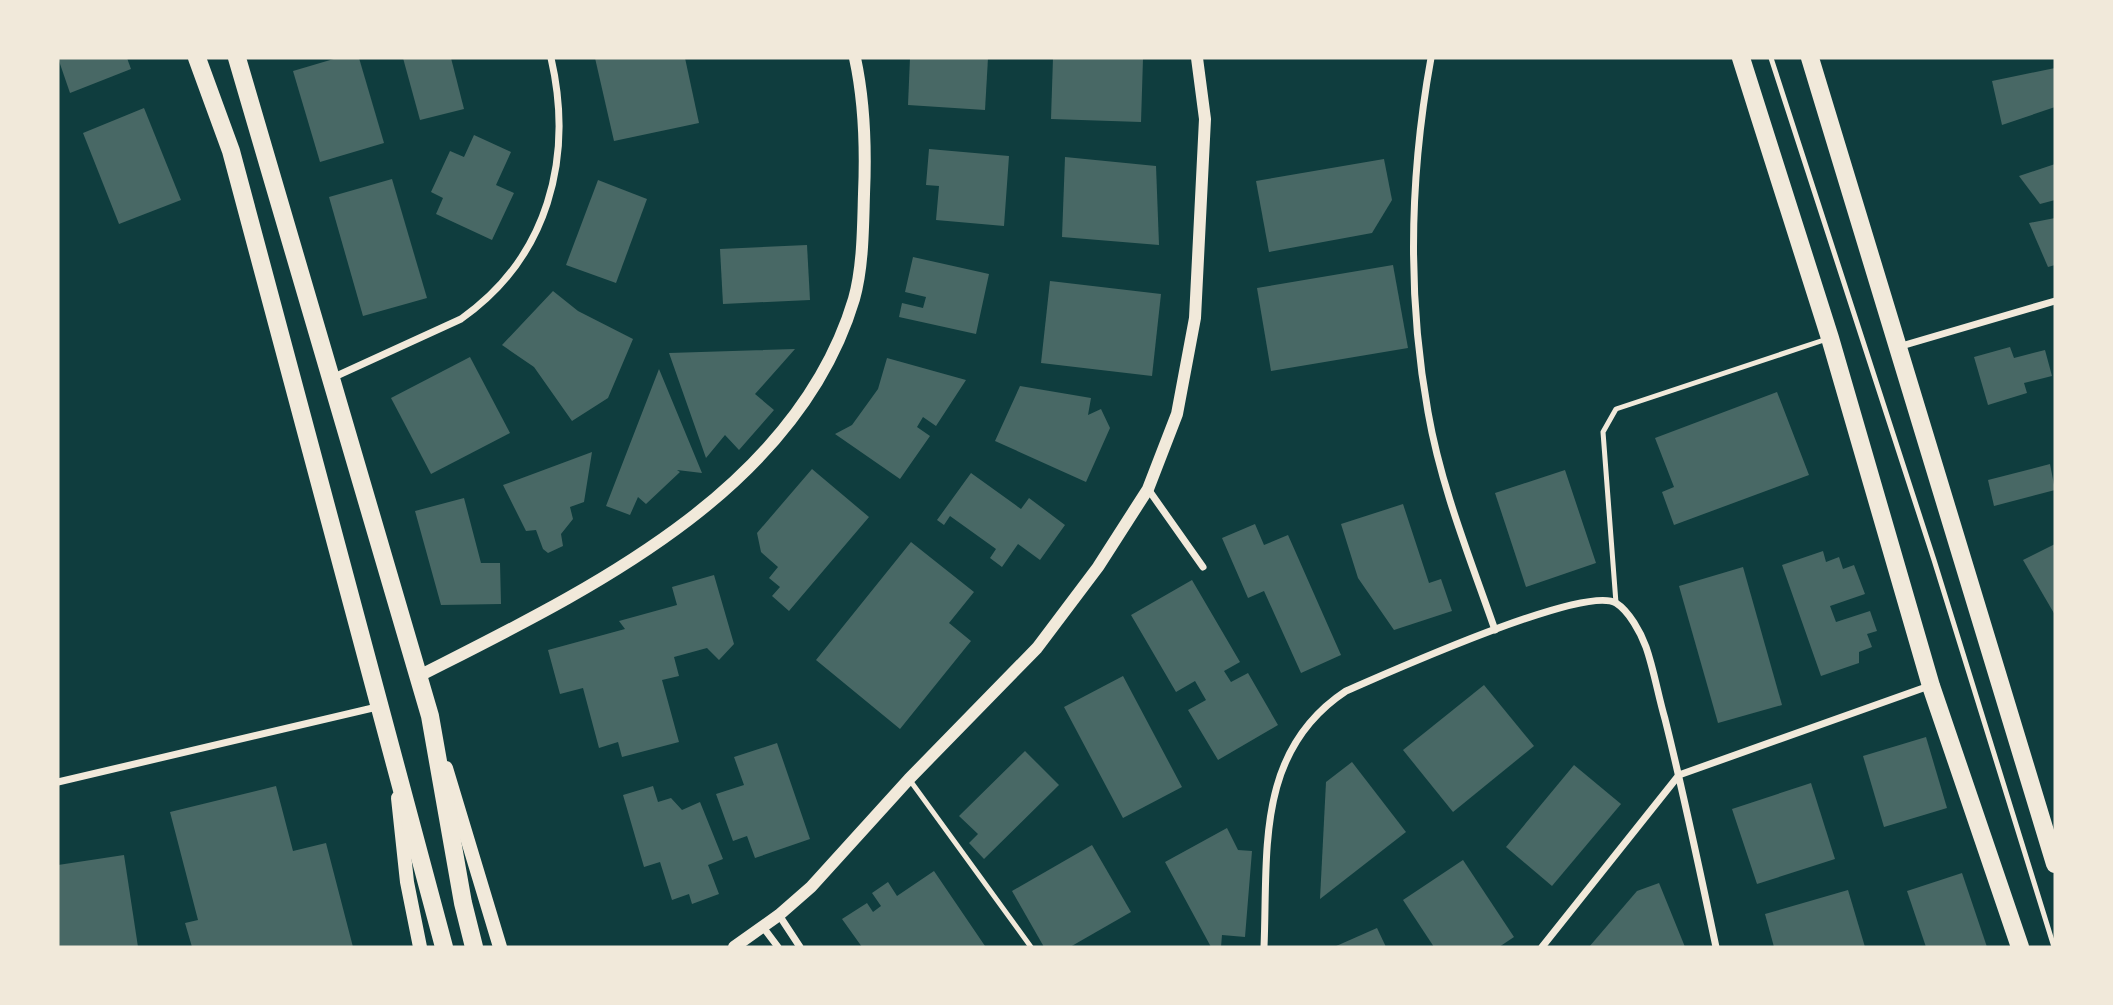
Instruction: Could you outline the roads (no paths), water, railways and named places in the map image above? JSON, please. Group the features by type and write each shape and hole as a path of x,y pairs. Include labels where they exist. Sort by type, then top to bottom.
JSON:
{"main road":[{"path":"197,58 230,151 444,947"},
{"path":"237,58 500,947"},
{"path":"1741,58 1829,338 1931,685 2020,947"},
{"path":"1810,58 2055,864"},
{"path":"430,716 463,903 474,947"},
{"path":"394,765 407,882 420,947"}],"street":[{"path":"331,378 461,319 481,306 515,266 544,214 560,152 558,97 551,58"},
{"path":"419,676 594,585 657,543 703,508 766,448 797,411 829,359 854,298 863,234 866,132 855,58"},
{"path":"734,947 779,915 811,887 909,779 1037,648 1098,568 1148,489 1177,414 1195,318 1205,119 1197,58"},
{"path":"1431,58 1417,141 1413,194 1419,340 1428,411 1438,458 1495,630"},
{"path":"1897,348 2055,301"},
{"path":"1148,489 1203,567"},
{"path":"1265,947 1269,818 1276,781 1289,752 1305,727 1325,705 1346,691 1495,630 1570,604 1595,599 1616,603 1631,618 1646,645 1679,775 1716,947"},
{"path":"1542,947 1679,775 1931,685"},
{"path":"58,782 379,707"},
{"path":"779,915 800,947"},
{"path":"763,927 778,947"}],"lane":[{"path":"1771,58 1938,573 2054,947"},
{"path":"1616,603 1603,432 1616,409 1829,338"},
{"path":"909,779 1031,947"}]}
